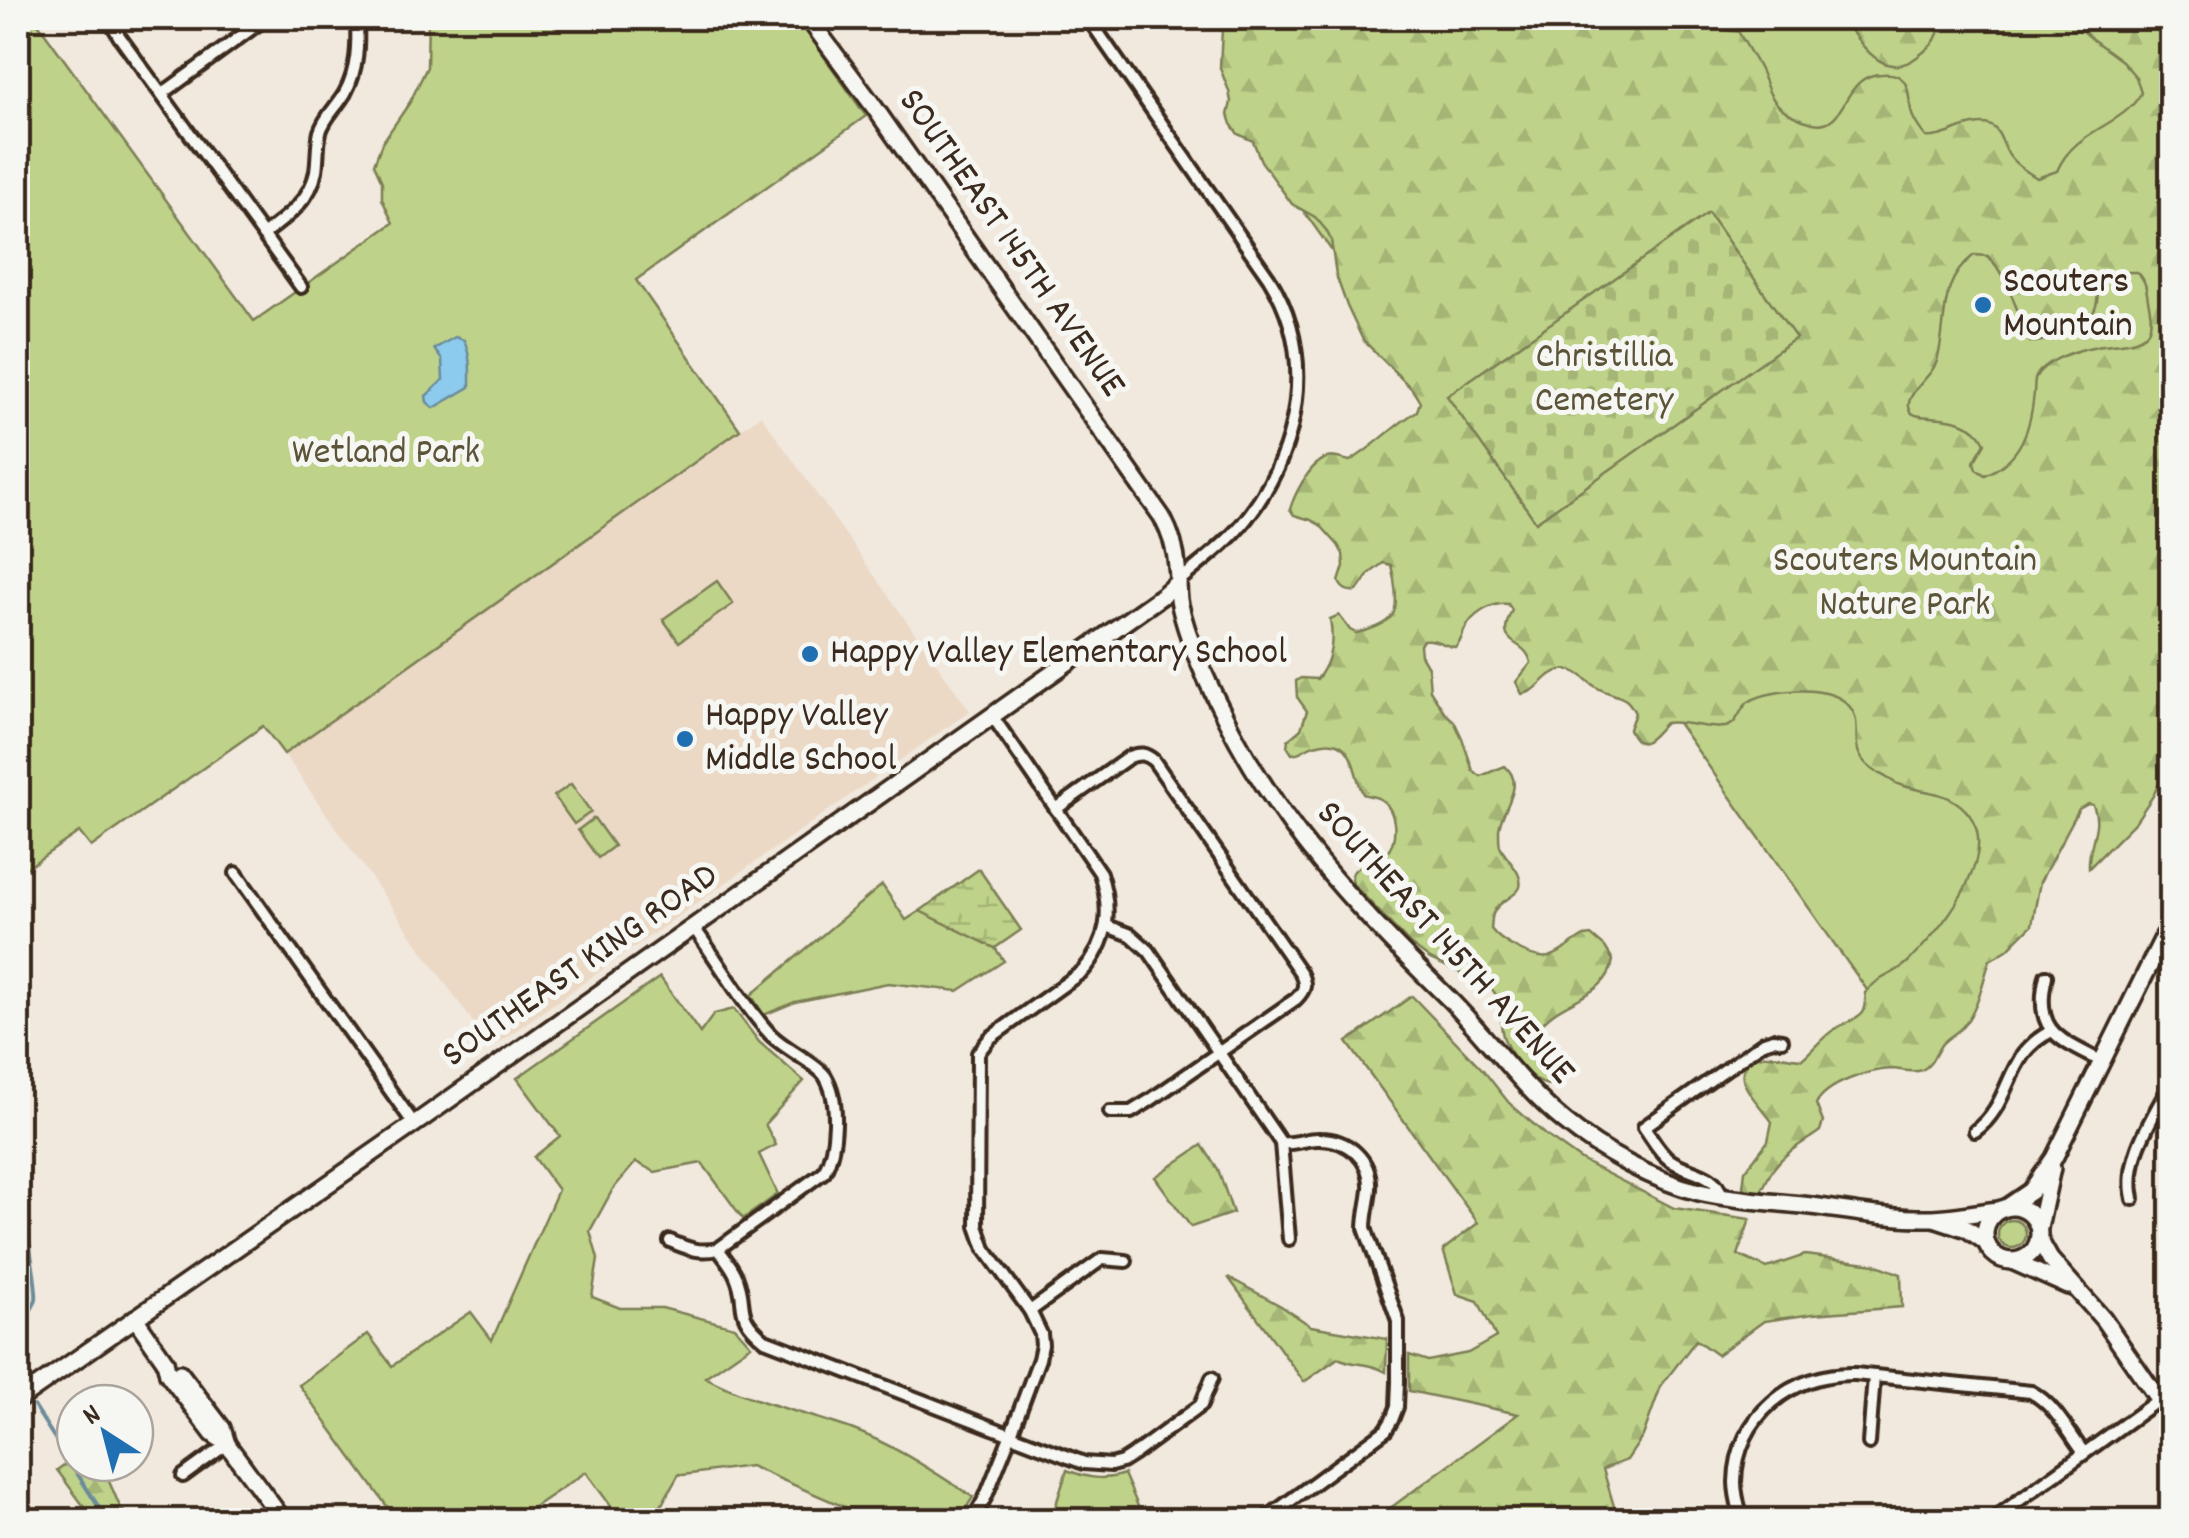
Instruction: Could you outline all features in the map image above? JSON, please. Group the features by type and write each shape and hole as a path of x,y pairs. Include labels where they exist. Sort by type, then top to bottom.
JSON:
{"main road":[{"name":"SOUTHEAST 145TH AVENUE","path":"808,18 1159,511 1174,546 1180,603 1196,651 1236,739 1272,800 1368,919 1468,1019 1534,1094 1568,1125 1606,1150 1688,1188 1722,1196 1867,1214 1933,1218 2003,1209"},
{"name":"SOUTHEAST KING ROAD","path":"18,1400 694,928 1178,582"},
{"path":"1986,1242 1988,1223 2031,1191 2054,1158 2172,920"},
{"path":"2014,1262 2030,1255 2039,1234 2054,1158"},
{"path":"2003,1209 2024,1210 2035,1219 2050,1260 2103,1320 2172,1419"},
{"name":"SOUTHEAST 145TH AVENUE","path":"1933,1218 1968,1229 1999,1258 2076,1290"},
{"path":"134,1318 222,1428 227,1444 283,1520"}],"street":[{"path":"110,18 119,36 301,288"},
{"path":"162,94 266,18"},
{"path":"263,235 298,206 316,176 320,134 353,74 358,52 357,18"},
{"path":"1088,18 1278,292 1296,352 1295,416 1289,442 1269,486 1245,521 1178,582"},
{"path":"973,1520 1011,1434 1042,1345 1030,1311 986,1249 978,1226 977,1059 990,1038 1083,970 1099,948 1107,926 1106,891 1100,874 993,717"},
{"path":"1056,809 1129,757 1148,755 1306,984 1303,992 1131,1112 1110,1112"},
{"path":"236,873 414,1124"},
{"path":"1107,926 1131,935 1149,951 1281,1144 1289,1239"},
{"path":"670,1241 690,1250 718,1249 824,1172 833,1156 834,1115 827,1078 771,1035 694,928"},
{"path":"2046,976 2041,1005 2045,1021 2060,1039 2101,1060"},
{"path":"1975,1131 1995,1111 2022,1053 2052,1031"},
{"path":"1722,1196 1714,1180 1666,1157 1644,1127 1764,1042 1782,1040"},
{"path":"2133,1199 2132,1163 2172,1081"},
{"path":"1264,1520 1386,1430 1396,1408 1398,1382 1398,1321 1365,1228 1370,1187 1361,1158 1337,1141 1318,1138 1281,1144"},
{"path":"718,1249 736,1275 746,1320 765,1340 1084,1463 1111,1465 1133,1455 1201,1405 1212,1378"},
{"path":"1030,1311 1102,1259 1126,1261"},
{"path":"1742,1520 1736,1483 1744,1443 1774,1400 1812,1378 1840,1374 1874,1376 2031,1392 2052,1408 2084,1454"},
{"path":"1869,1442 1874,1376"},
{"path":"1992,1520 2158,1400"},
{"path":"183,1476 227,1444"}],"shaded area":[{"path":"761,415 970,711 491,1048 284,754"}],"green space":[{"name":"Wetland Park","path":"18,18 34,18 254,321 393,223 382,199 382,182 374,164 382,143 410,102 427,67 428,18 797,18 866,116 636,280 740,430 284,754 263,726 91,847 79,832 18,874"},
{"name":"Scouters Mountain Nature Park","path":"1214,18 1713,18 1723,29 1738,31 1773,98 1795,116 1824,123 1833,119 1851,92 1869,76 1894,74 1906,84 1913,117 1926,137 1988,125 1997,131 2014,161 2037,178 2057,171 2075,145 2123,113 2141,93 2136,77 2122,61 2069,18 2171,18 2171,758 2136,821 2089,868 2096,813 2093,805 2079,809 2040,882 2032,925 2007,950 1990,960 1969,1018 1941,1045 1928,1065 1918,1071 1872,1072 1829,1090 1816,1104 1823,1122 1820,1131 1779,1162 1757,1196 1743,1187 1745,1171 1768,1141 1772,1122 1744,1083 1745,1067 1764,1055 1802,1059 1832,1031 1862,1015 1865,993 1902,967 1922,947 1966,885 1978,840 1972,819 1949,798 1898,784 1867,765 1857,748 1855,715 1842,700 1830,695 1802,690 1773,693 1750,701 1730,726 1665,723 1642,742 1629,729 1635,713 1628,701 1571,671 1555,672 1522,694 1516,682 1531,663 1523,649 1508,637 1507,623 1512,610 1508,604 1488,607 1477,615 1456,647 1423,640 1421,655 1428,667 1430,690 1454,721 1473,771 1481,776 1505,766 1514,781 1499,840 1519,876 1520,887 1495,909 1491,929 1517,949 1542,957 1554,955 1591,935 1613,960 1603,982 1542,1024 1566,1070 1548,1085 1522,1067 1504,1039 1501,1007 1489,986 1430,959 1410,944 1353,884 1356,869 1381,858 1393,842 1393,817 1385,802 1363,794 1345,748 1327,742 1292,754 1287,746 1288,740 1301,729 1307,711 1297,697 1296,681 1317,679 1326,665 1332,643 1330,619 1339,615 1356,633 1371,629 1390,618 1396,597 1391,565 1383,563 1357,591 1344,589 1339,582 1344,566 1338,545 1320,525 1294,515 1292,503 1318,463 1330,457 1350,461 1417,411 1420,402 1363,340 1336,275 1326,230 1315,217 1292,204 1261,161 1253,141 1238,134 1231,124 1229,91 1220,68 1222,30","holes":["1974,255 1988,256 2007,285 2030,342 2057,336 2086,320 2096,306 2101,284 2117,273 2137,272 2142,278 2151,319 2148,331 2138,339 2074,352 2040,371 2035,378 2033,406 2022,442 2007,461 1985,475 1974,462 1985,443 1978,432 1957,421 1916,415 1909,406 1913,393 1937,361 1954,278"]},
{"name":"Scouters Mountain Nature Park","path":"1260,18 2171,18 2171,660 1891,1024 1536,522 1439,402 1288,189"},
{"path":"1841,18 1946,18 1927,49 1905,64 1893,65 1873,56"},
{"name":"Christillia Cemetery","path":"1708,213 1796,338 1536,522 1447,396"},
{"path":"717,581 733,604 679,642 663,619"},
{"path":"571,784 591,812 574,824 554,796"},
{"path":"594,818 614,846 598,858 578,830"},
{"path":"979,869 1021,930 995,948 920,911"},
{"path":"882,885 906,920 920,911 995,948 1004,961 958,991 888,983 795,1002 764,1015 751,995"},
{"path":"660,977 700,1033 714,1014 734,1009 759,1042 804,1081 765,1124 776,1145 759,1154 778,1194 743,1219 702,1163 655,1172 636,1162 613,1189 590,1231 598,1259 592,1297 620,1308 662,1308 735,1327 751,1345 705,1377 759,1400 851,1429 899,1451 973,1497 959,1520 916,1520 902,1513 849,1509 750,1466 679,1474 653,1520 621,1520 586,1472 515,1520 397,1520 299,1385 368,1334 392,1366 471,1312 492,1340 558,1190 534,1157 560,1136 517,1078"},
{"path":"1412,996 1509,1103 1581,1160 1674,1208 1750,1219 1738,1255 1767,1268 1805,1255 1875,1264 1901,1274 1902,1307 1764,1321 1717,1355 1696,1340 1661,1386 1643,1436 1627,1460 1603,1469 1618,1520 1374,1520 1518,1414 1409,1391 1409,1355 1428,1361 1468,1353 1496,1337 1478,1301 1457,1294 1443,1250 1478,1223 1347,1042"},
{"path":"1202,1145 1218,1169 1233,1213 1191,1227 1155,1177"},
{"path":"2012,1220 2022,1224 2026,1234 2022,1244 2012,1248 2002,1244 1998,1234 2002,1224"},
{"path":"1228,1277 1311,1326 1387,1339 1386,1372 1338,1358 1304,1382"},
{"path":"1067,1470 1095,1478 1124,1474 1144,1520 1051,1520"},
{"path":"67,1483 110,1483 121,1509 133,1520 94,1520"}],"water":[{"path":"455,337 464,340 466,346 470,387 434,408 426,396 443,380 442,360 434,349"}],"waterway":[{"path":"18,1186 36,1299 18,1326"},
{"path":"34,1406 107,1520"}],"place":[{"name":"Scouters Mountain","path":"1983,305"},
{"name":"Happy Valley Elementary School","path":"810,654"},
{"name":"Happy Valley Middle School","path":"685,739"}]}
